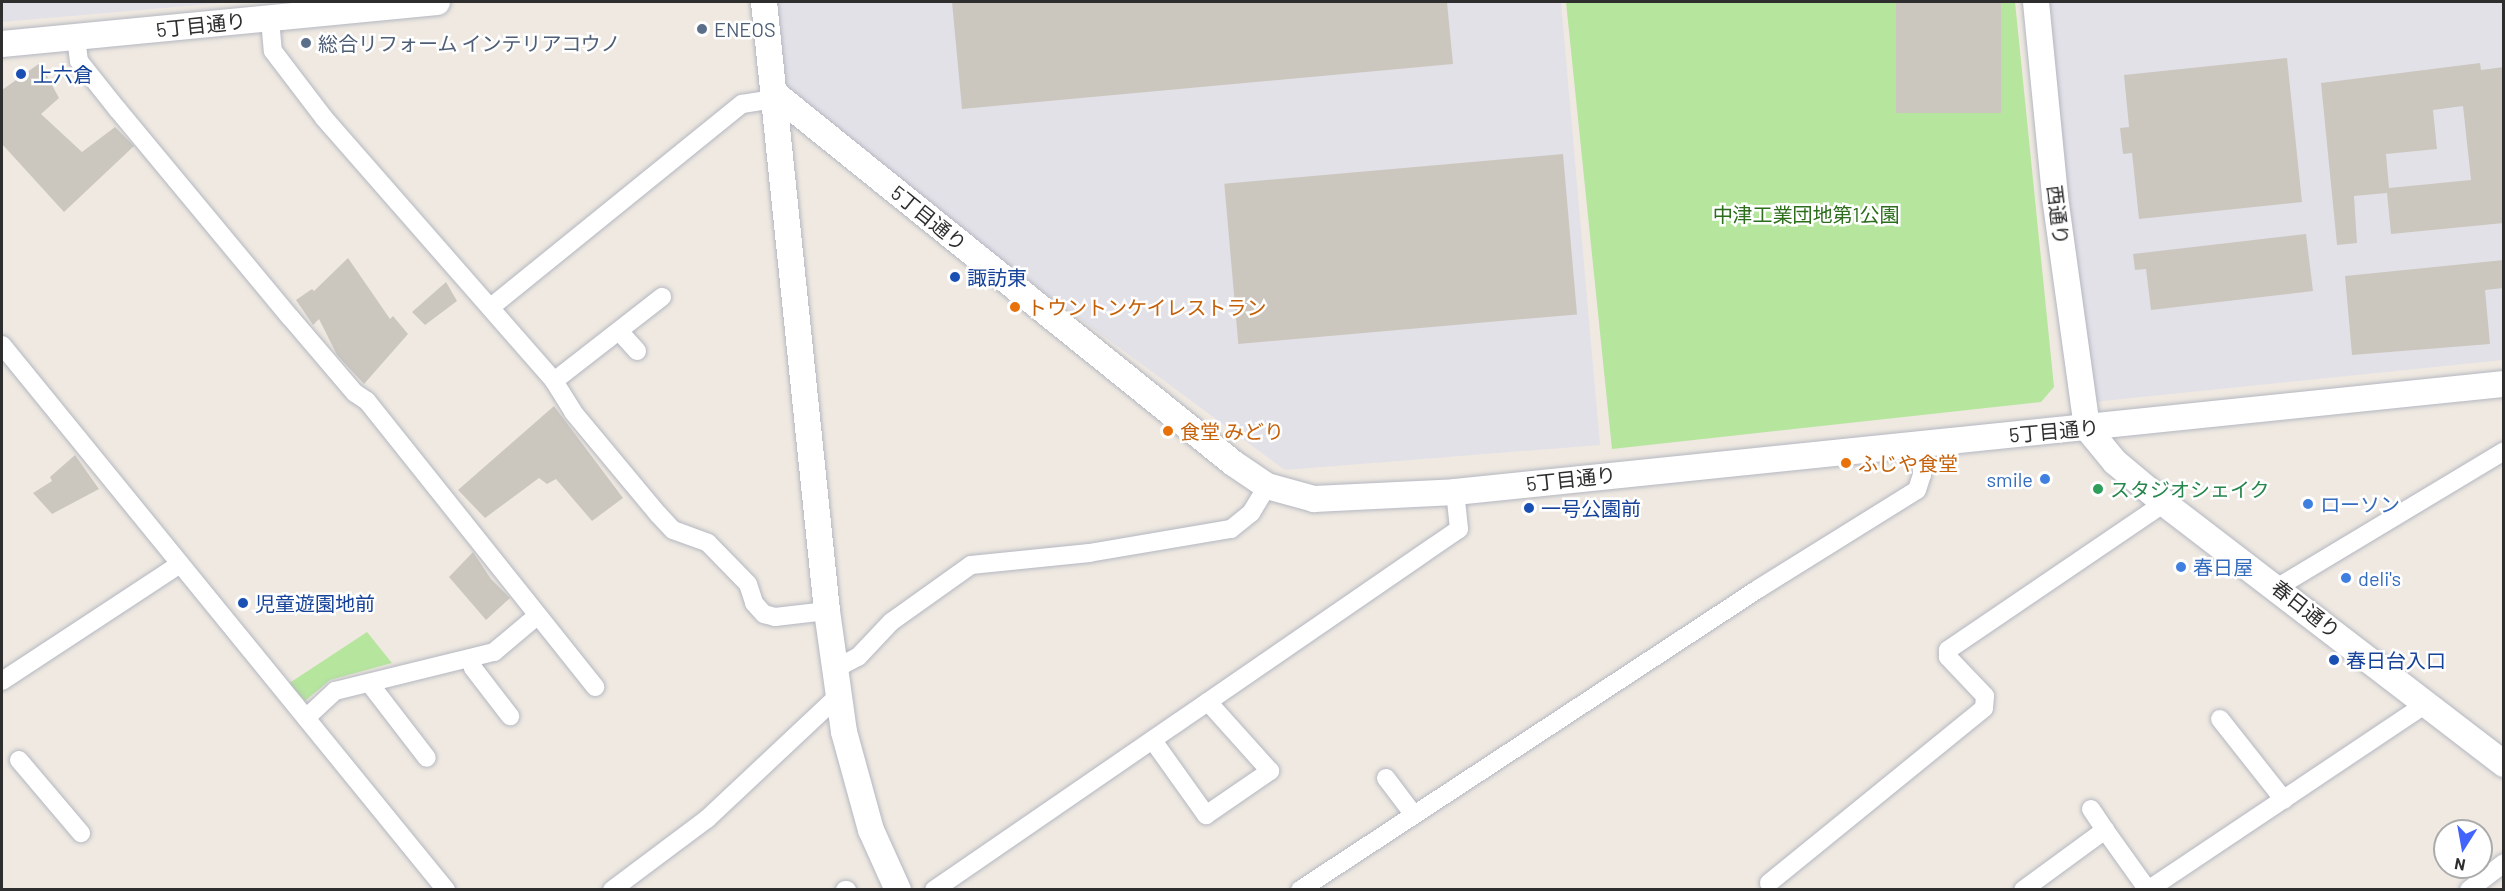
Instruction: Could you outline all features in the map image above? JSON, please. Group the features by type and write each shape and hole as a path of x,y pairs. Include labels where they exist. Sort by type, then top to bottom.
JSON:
{"street":[{"name":"5丁目通り","path":"2,44 437,2"},
{"path":"764,2 827,611 838,696 844,732 872,830 898,890"},
{"name":"西通り","path":"2036,2 2055,197 2086,428"},
{"path":"270,19 273,51 420,231 554,381 573,412 673,530 708,543 747,584 754,603 764,614 775,617 827,611"},
{"path":"76,37 79,61 118,110 355,393 367,401 595,687"},
{"name":"5丁目通り","path":"774,96 1233,463 1267,486 1314,499 1359,500 1455,492 2504,384"},
{"path":"490,307 742,105 774,96"},
{"path":"554,381 662,297"},
{"path":"619,331 637,351"},
{"path":"2,345 446,890"},
{"name":"春日通り","path":"2086,428 2115,462 2164,503 2278,587 2504,764"},
{"path":"1300,890 1414,815 1460,775 1515,739 1917,490 1922,475 1921,443"},
{"path":"2278,587 2504,451"},
{"path":"835,669 858,657 891,622 971,565 1089,554 1231,528 1251,513 1267,486"},
{"path":"934,890 1154,742 1208,702 1459,529 1455,492"},
{"path":"1767,880 1984,708 1985,696 1948,657 1948,651 2164,503"},
{"path":"2,681 180,564"},
{"path":"306,718 335,691 494,652 538,615"},
{"path":"471,659 473,668 510,716"},
{"path":"370,684 427,758"},
{"path":"612,890 707,819 838,696"},
{"path":"1154,742 1206,815 1269,771 1208,702"},
{"path":"2091,809 2148,890 2427,703"},
{"path":"2220,719 2284,800"},
{"path":"19,760 81,833"},
{"path":"1386,778 1414,815"},
{"path":"2022,890 2105,830"},
{"path":"2469,890 2504,863"}],"shaded area":[{"path":"2,2 233,2 2,22"},
{"path":"765,2 1561,2 1600,445 1285,470 774,93"},
{"path":"2041,2 2503,2 2503,360 2083,403"}],"green space":[{"name":"中津工業団地第1公園","path":"1566,2 2015,2 2054,387 2041,402 1612,449"},
{"path":"367,632 392,663 330,680 305,701 288,684"}],"building":[{"path":"952,2 1447,2 1453,64 962,109"},
{"path":"1896,2 2001,2 2001,113 1896,113"},
{"path":"2287,58 2302,202 2139,219 2132,153 2123,154 2120,128 2129,127 2124,75"},
{"path":"40,63 59,98 41,114 82,152 115,127 134,146 64,212 2,144 2,90"},
{"path":"2480,63 2481,70 2504,67 2504,223 2391,234 2387,193 2354,196 2357,243 2337,245 2321,83","holes":["2463,106 2471,180 2389,188 2386,154 2437,149 2433,110"]},
{"path":"1563,154 1577,314 1238,344 1224,184"},
{"path":"2306,234 2313,291 2151,310 2146,269 2135,270 2133,254"},
{"path":"348,258 390,319 393,316 408,334 364,384 337,355 319,319 313,325 296,300 312,289 314,291"},
{"path":"2504,260 2504,288 2485,290 2490,344 2352,355 2345,276"},
{"path":"446,282 457,301 425,325 412,312"},
{"path":"554,406 623,498 592,521 556,479 547,484 539,478 485,518 458,490"},
{"path":"75,455 99,489 52,514 33,493 52,481 50,477"},
{"path":"473,552 491,579 510,598 486,620 449,577"}],"place":[{"name":"ENEOS","path":"702,29"},
{"name":"総合リフォーム インテリアコウノ","path":"306,43"},
{"name":"上六倉","path":"21,74"},
{"name":"諏訪東","path":"955,277"},
{"name":"トウントンケイレストラン","path":"1015,307"},
{"name":"食堂 みどり","path":"1168,431"},
{"name":"ふじや食堂","path":"1846,463"},
{"name":"smile","path":"2045,479"},
{"name":"スタジオシェイク","path":"2098,489"},
{"name":"ローソン","path":"2308,504"},
{"name":"一号公園前","path":"1529,508"},
{"name":"春日屋","path":"2181,567"},
{"name":"deli's","path":"2346,578"},
{"name":"児童遊園地前","path":"243,603"},
{"name":"春日台入口","path":"2334,660"}]}
